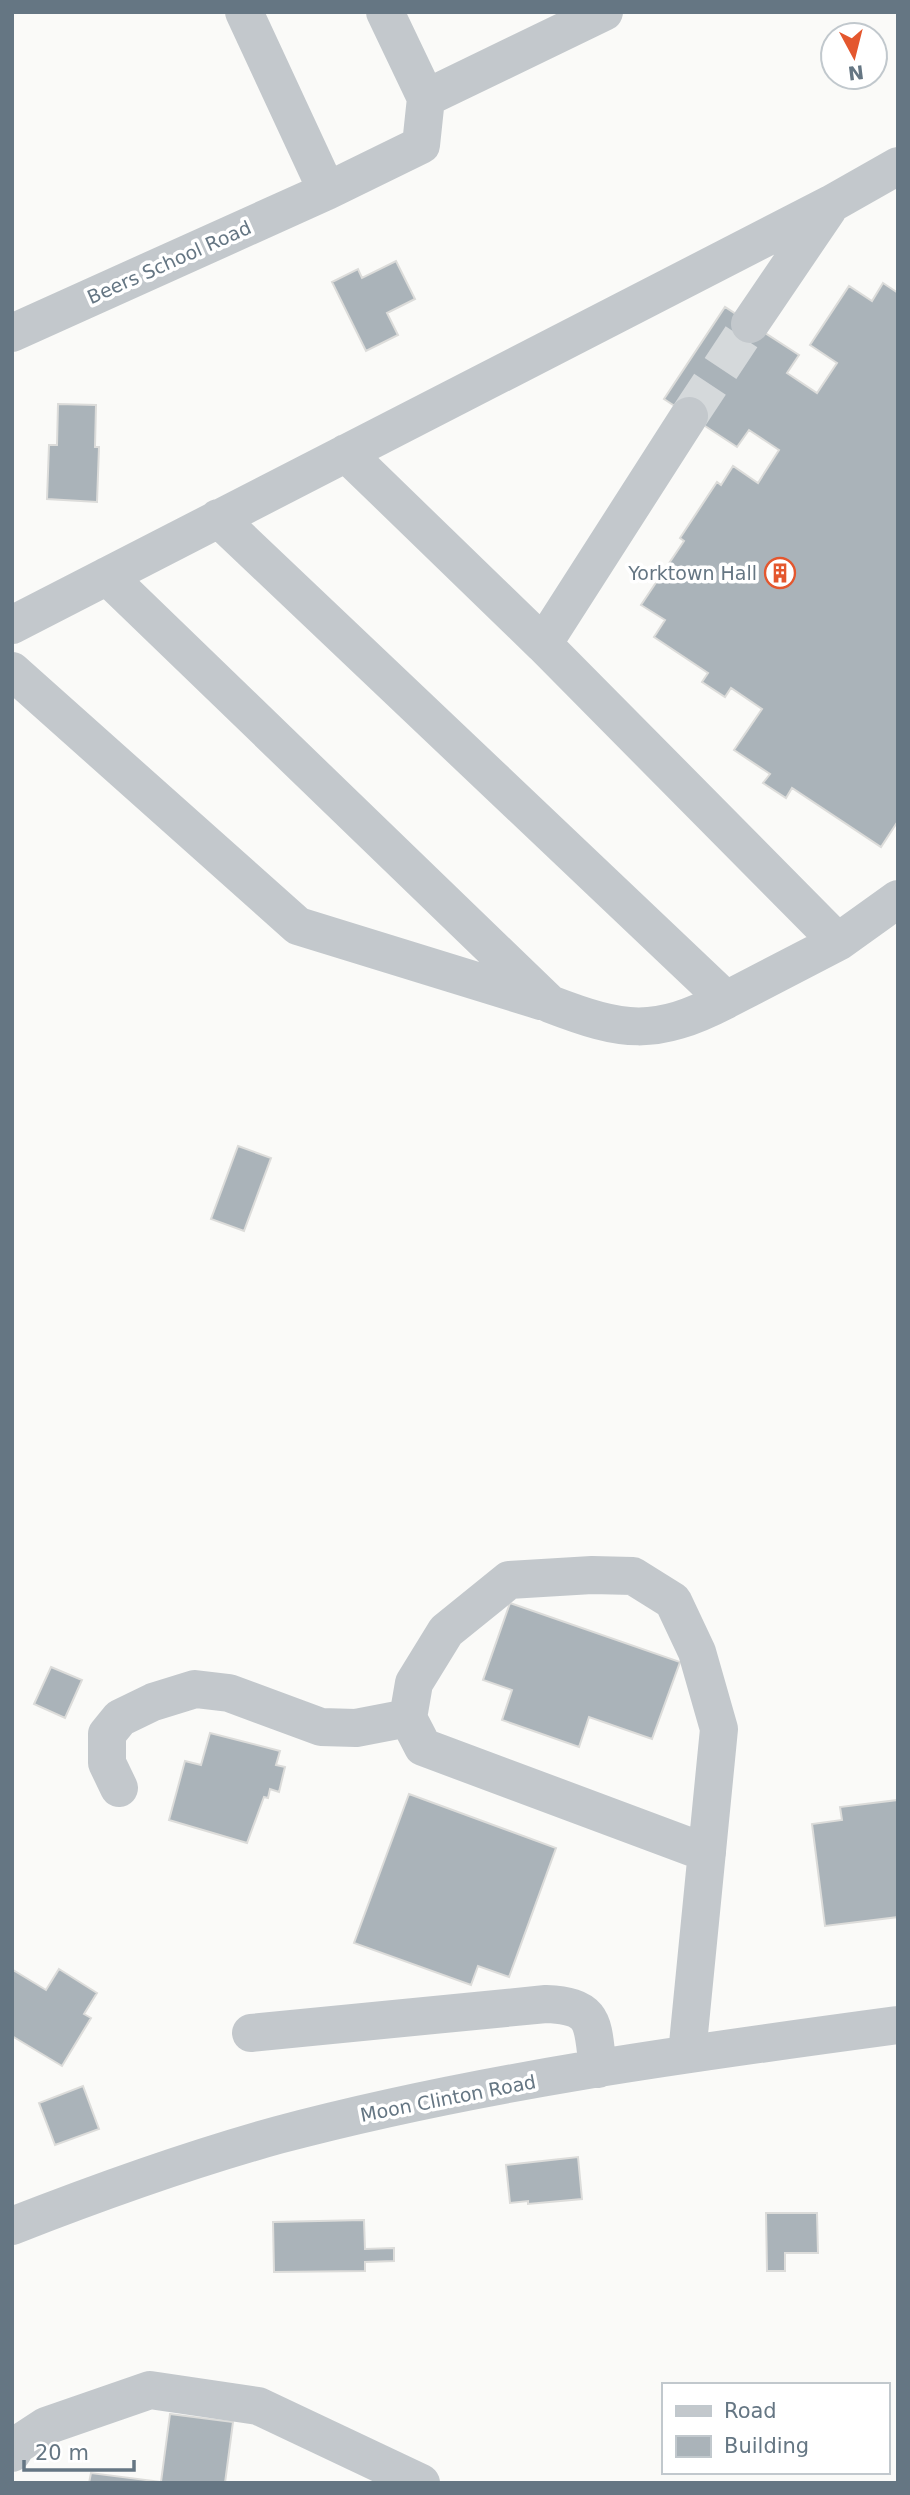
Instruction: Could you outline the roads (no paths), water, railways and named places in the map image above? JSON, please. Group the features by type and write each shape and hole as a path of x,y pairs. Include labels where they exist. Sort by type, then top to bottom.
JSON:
{"street":[{"path":"244,12 327,191"},
{"path":"385,12 426,98 604,12"},
{"name":"Beers School Road","path":"12,333 327,191 421,145 426,98"},
{"path":"12,625 831,204 898,166"},
{"path":"750,324 831,204"},
{"path":"543,643 689,416"},
{"path":"346,453 543,643 838,942"},
{"path":"218,518 726,1000"},
{"path":"107,576 550,1004"},
{"path":"12,671 298,926 550,1004 595,1021 624,1028 658,1025 694,1017 838,942 898,899"},
{"path":"687,2054 707,1853 719,1729 697,1652 673,1601 633,1576 592,1575 509,1580 446,1630 414,1683 408,1718 423,1747 707,1853"},
{"path":"119,1788 107,1763 107,1734 120,1718 153,1702 195,1689 229,1693 321,1727 356,1728 408,1718"},
{"path":"251,2033 547,2004 573,2005 586,2013 592,2023 598,2069"},
{"name":"Moon Clinton Road","path":"12,2226 120,2185 278,2135 412,2104 687,2054 898,2025"},
{"path":"12,2453 17,2445 46,2426 150,2390 258,2406 421,2483"}],"tunnel":[{"path":"689,416 750,324"}],"place":[{"name":"Yorktown Hall","path":"780,573"}]}
